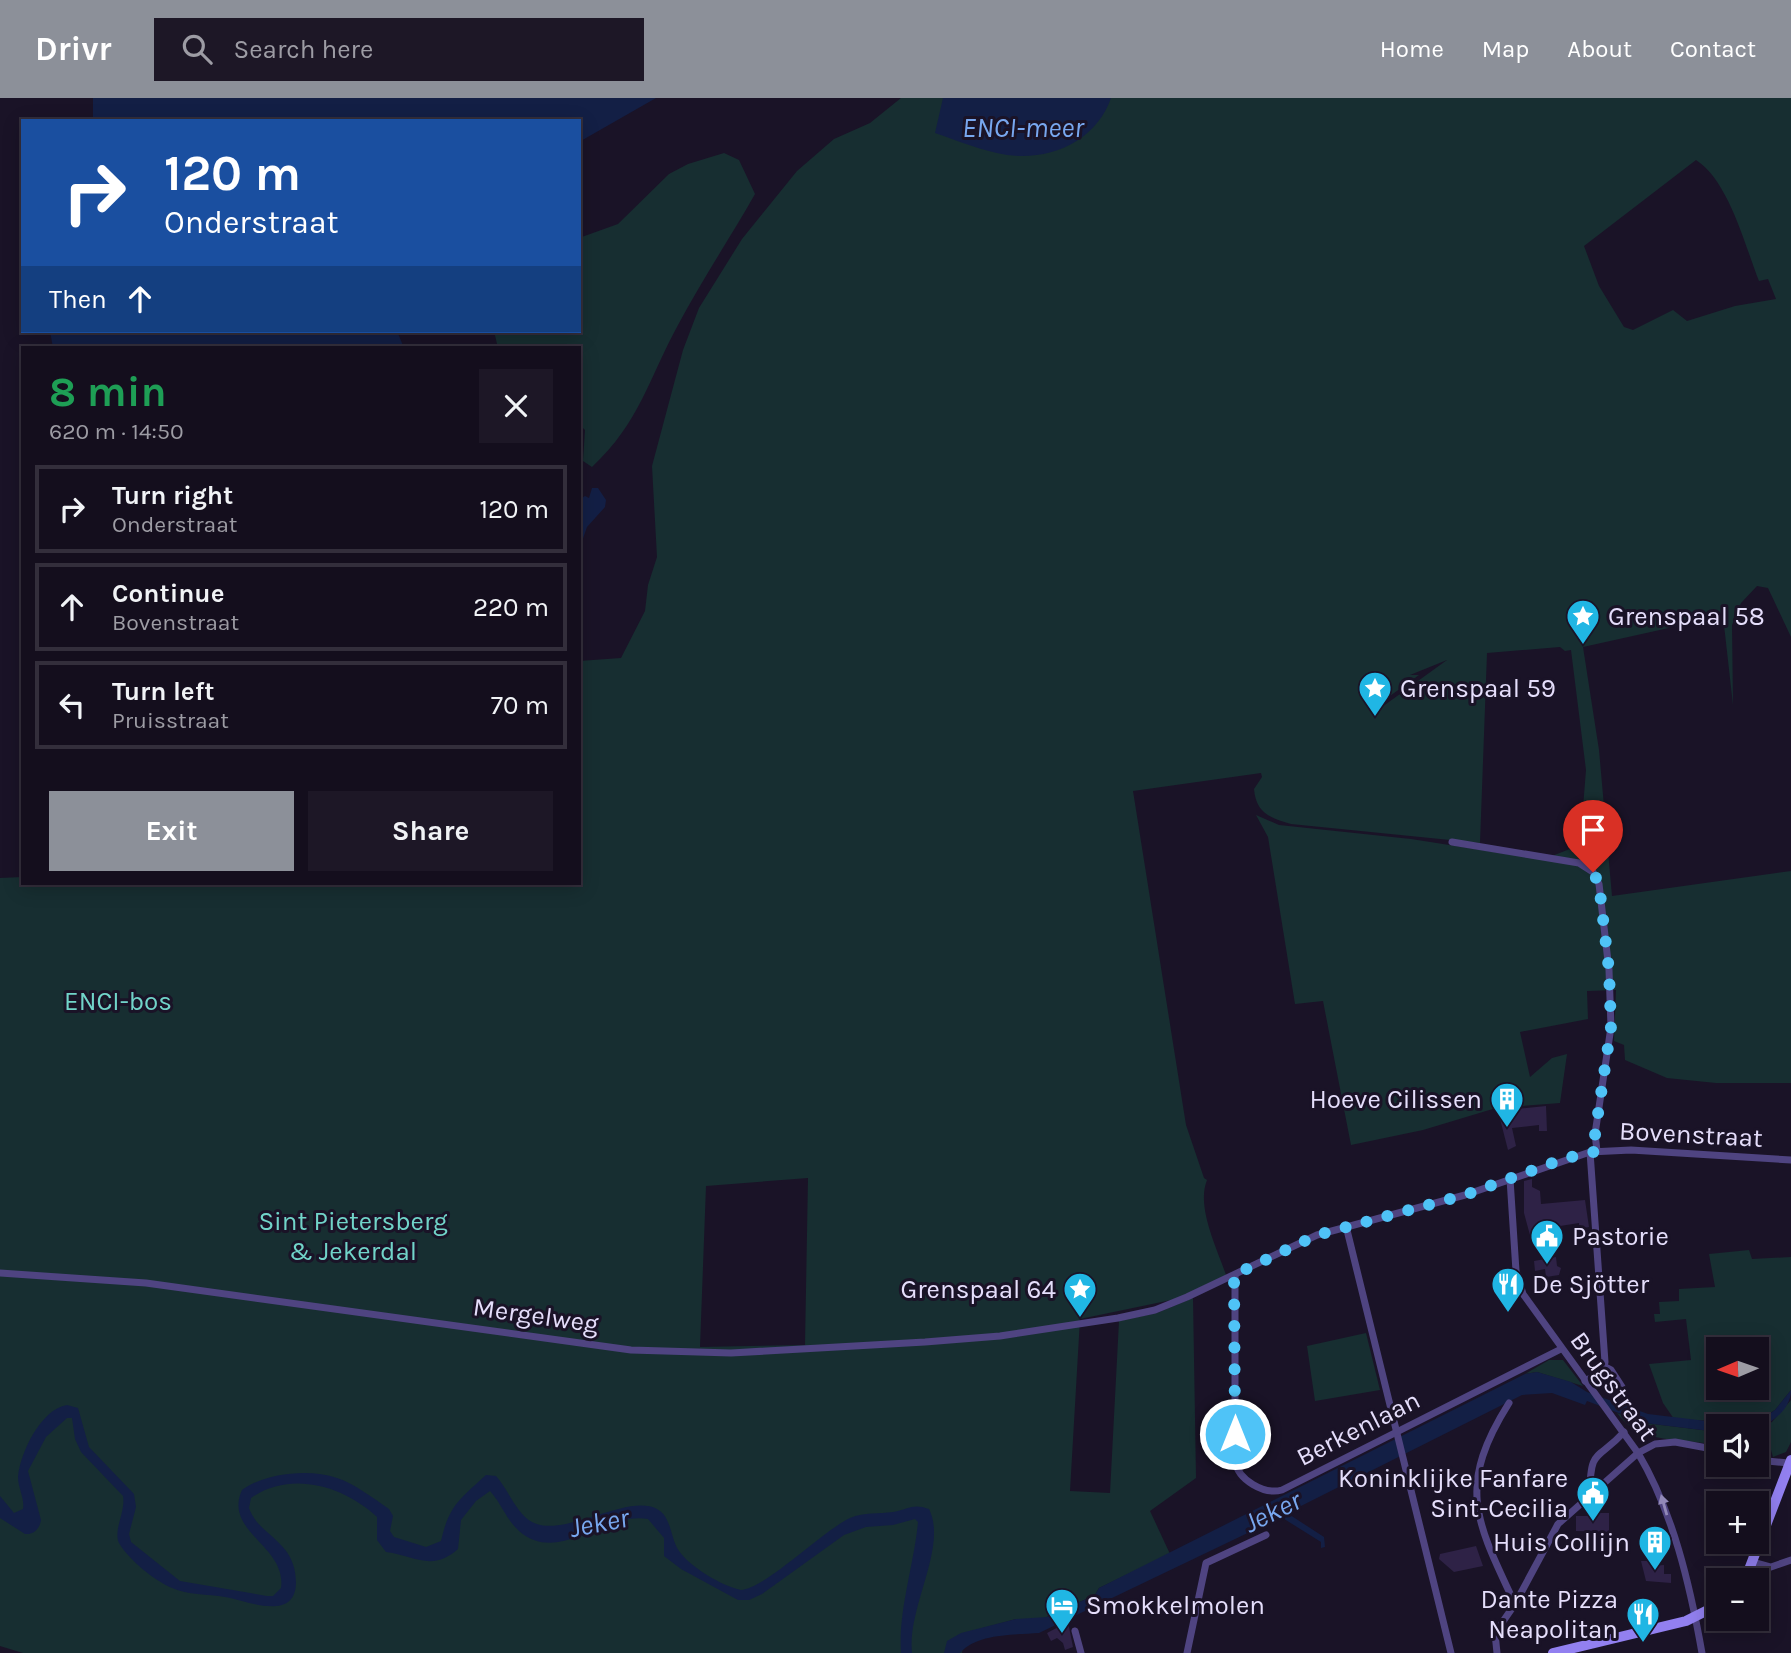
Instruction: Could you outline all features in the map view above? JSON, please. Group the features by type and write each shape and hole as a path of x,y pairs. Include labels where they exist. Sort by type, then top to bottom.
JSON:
{"main road":[{"path":"1750,1568 1790,1462"},
{"path":"1553,1653 1696,1618 1706,1612"}],"street":[{"path":"1452,842 1579,863 1593,872 1599,884 1609,970 1611,1027 1594,1151 1605,1367"},
{"name":"Bovenstraat","path":"1234,1275 1298,1243 1346,1226 1510,1179 1594,1151 1631,1150 1791,1160"},
{"name":"Brugstraat","path":"1510,1179 1518,1282 1528,1304 1638,1452 1660,1493 1696,1618 1702,1653"},
{"path":"1346,1226 1451,1653"},
{"name":"Mergelweg","path":"0,1273 146,1283 631,1350 680,1353 1000,1336 1155,1310 1234,1275"},
{"name":"Berkenlaan","path":"1234,1275 1235,1461 1243,1477 1270,1491 1282,1490 1561,1349"},
{"path":"1585,1381 1605,1367"},
{"path":"1605,1367 1611,1370 1622,1387"},
{"path":"1509,1403 1484,1446 1477,1477 1477,1514 1482,1533 1516,1604"},
{"path":"1590,1493 1590,1466 1594,1456 1624,1432"},
{"path":"1497,1653 1495,1633 1516,1604 1558,1524 1638,1452 1655,1444 1675,1442 1706,1448"},
{"path":"1769,1461 1790,1462"},
{"path":"1186,1653 1206,1563 1266,1535"},
{"path":"1753,1562 1771,1567 1791,1560"},
{"path":"1075,1631 1082,1653"}],"green space":[{"name":"Sint Pietersberg & Jekerdal","path":"901,98 1791,98 1791,637 1768,588 1757,586 1741,603 1732,625 1733,705 1723,616 1583,647 1599,750 1612,896 1791,871 1791,1083 1716,1083 1667,1078 1625,1060 1624,1045 1614,1041 1616,990 1587,991 1588,1019 1520,1032 1530,1077 1552,1058 1567,1054 1560,1103 1496,1108 1423,1130 1351,1145 1323,1001 1295,1004 1268,837 1256,815 1279,825 1411,839 1513,855 1552,856 1580,845 1586,770 1571,650 1565,651 1560,647 1487,653 1480,843 1283,822 1265,813 1258,804 1254,789 1262,777 1261,773 1133,791 1186,1125 1207,1180 1204,1191 1206,1215 1226,1275 1176,1299 1080,1319 1070,1491 1110,1493 1119,1321 1157,1313 1193,1298 1196,1478 1150,1511 1170,1554 1099,1588 1095,1595 1040,1620 1016,1619 965,1633 962,1653 23,1653 0,1646 0,878 21,877 21,885 581,885 581,661 621,658 645,611 648,585 657,557 652,466 683,350 699,308 742,239 797,171 834,139 870,123","holes":["1696,160 1708,170 1735,215 1759,281 1768,279 1776,299 1735,306 1687,321 1673,310 1633,330 1624,327 1599,286 1584,246","1447,660 1375,712 1376,706 1419,675 1410,675","808,1178 805,1345 700,1347 706,1186"]},
{"path":"724,153 739,160 755,194 687,308 632,417 592,467 583,461 585,430 581,426 581,346 498,346 494,333 581,333 581,237 618,224 669,174 688,164"},
{"path":"1749,1250 1752,1259 1791,1257 1791,1390 1775,1410 1768,1414 1706,1414 1706,1421 1674,1419 1663,1403 1649,1364 1691,1360 1686,1319 1655,1322 1654,1314 1660,1314 1659,1302 1679,1301 1679,1289 1715,1287 1709,1254"},
{"path":"1366,1333 1380,1390 1315,1401 1307,1346"},
{"path":"1549,1360 1563,1360 1583,1386 1537,1372 1525,1374"},
{"path":"1791,1400 1791,1442 1786,1452 1773,1457 1769,1450 1769,1423"},
{"path":"1617,1413 1645,1423 1706,1431 1706,1443 1650,1436 1627,1424"}],"water":[{"path":"93,98 656,98 581,141 581,119 93,119"},
{"name":"ENCI-meer","path":"943,98 1111,98 1095,126 1083,137 1055,151 1023,156 989,151 935,133"},
{"path":"50,333 398,333 403,346 53,346"},
{"path":"592,488 598,488 606,500 605,507 587,527 581,544 581,499 585,496 589,498"},
{"name":"Jeker","path":"1537,1372 1571,1382 1587,1392 1648,1414 1706,1421 1706,1431 1645,1423 1587,1401 1585,1405 1552,1393 1522,1395 1287,1513 1324,1537 1325,1547 1321,1548 1321,1542 1281,1517 1039,1633 986,1638 967,1646 960,1653 944,1653 947,1641 961,1633 1016,1619 1047,1617 1095,1595 1099,1588 1525,1374"},
{"path":"1791,1390 1788,1403 1769,1422 1769,1414"},
{"name":"Jeker","path":"67,1405 78,1408 89,1447 134,1494 136,1507 129,1534 131,1542 180,1581 267,1596 273,1596 281,1588 280,1573 275,1561 241,1517 238,1505 242,1490 263,1480 288,1474 314,1473 350,1484 389,1509 393,1516 390,1531 394,1537 426,1547 441,1541 452,1510 486,1475 496,1476 526,1518 545,1526 561,1525 629,1507 657,1509 666,1517 674,1540 684,1557 716,1580 741,1590 764,1580 850,1518 924,1507 929,1509 934,1524 934,1541 915,1616 912,1653 901,1653 901,1637 918,1522 915,1519 893,1525 866,1527 844,1535 762,1594 749,1600 738,1600 681,1569 664,1556 664,1538 648,1519 615,1522 582,1535 550,1543 534,1540 519,1531 490,1491 476,1501 461,1520 458,1549 440,1560 424,1561 386,1552 377,1540 377,1517 349,1497 317,1485 283,1485 251,1498 249,1508 254,1518 290,1557 296,1583 293,1595 287,1602 268,1606 178,1590 165,1585 142,1569 119,1543 123,1496 81,1452 75,1439 72,1418 67,1418 46,1437 28,1471 41,1520 38,1528 25,1534 0,1518 0,1496 14,1513 23,1509 18,1477 23,1456 41,1423 58,1408"}],"building":[{"name":"Hoeve Cilissen","path":"1546,1106 1547,1131 1539,1131 1539,1125 1512,1128 1516,1146 1508,1150 1498,1111"},
{"path":"1532,1179 1532,1187 1540,1191 1541,1204 1585,1200 1589,1227 1579,1229 1579,1223 1541,1229 1541,1235 1531,1239 1524,1213 1524,1181"},
{"name":"Pastorie","path":"1556,1257 1557,1266 1561,1268 1559,1275 1546,1277 1545,1269 1535,1271 1534,1261"},
{"name":"Koninklijke Fanfare Sint-Cecilia","path":"1594,1513 1609,1513 1609,1532 1576,1531 1576,1516 1594,1516"},
{"path":"1476,1546 1483,1566 1454,1572 1439,1559 1440,1554"},
{"name":"Huis Collijn","path":"1641,1561 1651,1561 1651,1566 1664,1565 1664,1574 1671,1574 1671,1583 1646,1581"},
{"name":"Smokkelmolen","path":"1068,1622 1073,1647 1065,1650 1063,1643 1057,1638 1051,1641 1047,1633"}],"place":[{"name":"Grenspaal 58","path":"1583,646"},
{"name":"Grenspaal 59","path":"1375,718"},
{"name":"Hoeve Cilissen","path":"1507,1129"},
{"name":"Pastorie","path":"1547,1266"},
{"name":"De Sjötter","path":"1508,1314"},
{"name":"Grenspaal 64","path":"1080,1319"},
{"name":"Koninklijke Fanfare Sint-Cecilia","path":"1593,1523"},
{"name":"Huis Collijn","path":"1655,1572"},
{"name":"Smokkelmolen","path":"1062,1635"},
{"name":"Dante Pizza Neapolitan","path":"1643,1644"}],"route":[{"path":"1235,1434 1234,1275 1317,1235 1465,1195 1566,1158 1598,1151 1595,1134 1611,1027 1611,997 1599,884 1593,872"}],"park label":[{"name":"ENCI-bos","path":"118,1001"}]}
